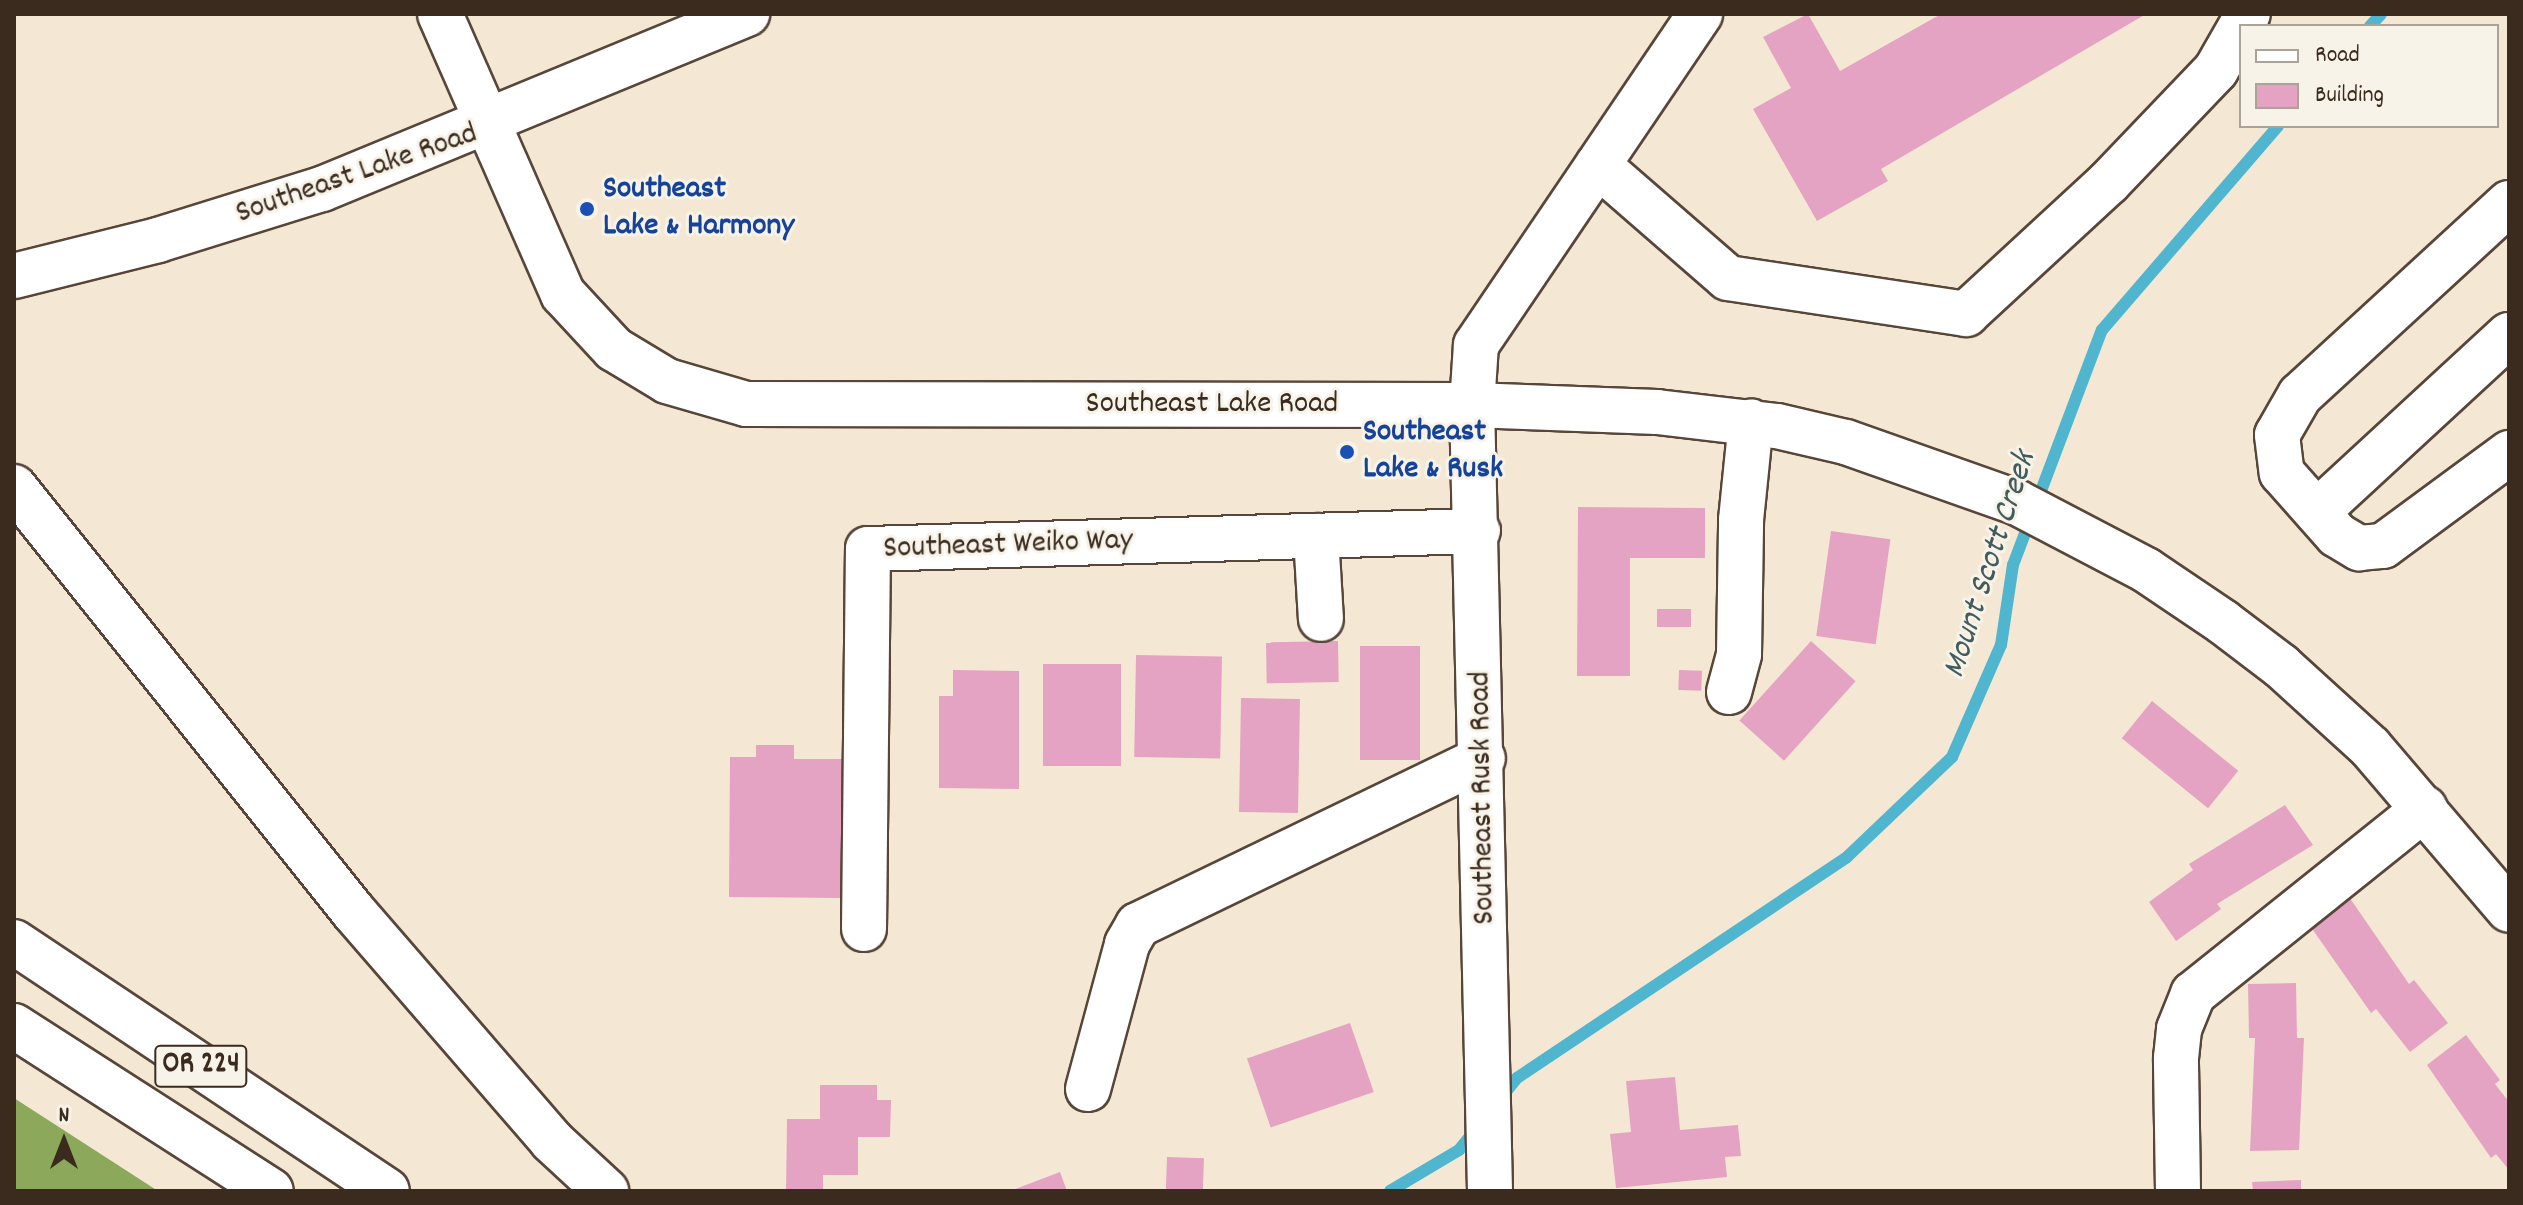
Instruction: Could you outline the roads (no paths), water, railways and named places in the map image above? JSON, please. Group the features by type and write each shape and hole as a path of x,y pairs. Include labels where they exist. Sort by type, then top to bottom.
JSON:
{"main road":[{"path":"440,14 487,125 747,14"},
{"name":"Southeast Rusk Road","path":"1490,1176 1478,531 1472,405 1476,345 1700,14"},
{"path":"1598,165 1728,278 1966,314 2108,183 2216,70 2239,30"},
{"name":"Southeast Lake Road","path":"14,276 236,218 487,125 547,265 586,324 643,370 720,400 789,406 1472,405 1657,412 1751,422 1846,442 1973,484 2146,570 2281,666 2370,747 2509,910"},
{"path":"2509,203 2300,395 2277,435 2282,473 2317,512 2359,548 2383,546 2509,453"},
{"path":"2317,512 2509,335"},
{"path":"1729,692 1739,654 1741,520 1751,422"},
{"path":"14,487 353,911 552,1141 606,1191"},
{"name":"Southeast Weiko Way","path":"864,929 868,549 1478,531"},
{"path":"1316,536 1321,619"},
{"path":"1088,1089 1127,944 1138,925 1483,758"},
{"path":"2178,1191 2176,1058 2179,1029 2193,994 2425,808"},
{"name":"OR 224","path":"14,942 387,1191"},
{"name":"OR 224","path":"14,1026 271,1191"}],"waterway":[{"name":"Mount Scott Creek","path":"2372,24 2381,14"},
{"name":"Mount Scott Creek","path":"1500,1099 1517,1078 1847,857 1952,757 2001,645 2013,565 2102,330 2276,128"},
{"name":"Mount Scott Creek","path":"1390,1191 1459,1150 1476,1129"}],"place":[{"name":"Southeast Lake & Harmony","path":"587,209"},
{"name":"Southeast Lake & Rusk","path":"1347,452"}]}
